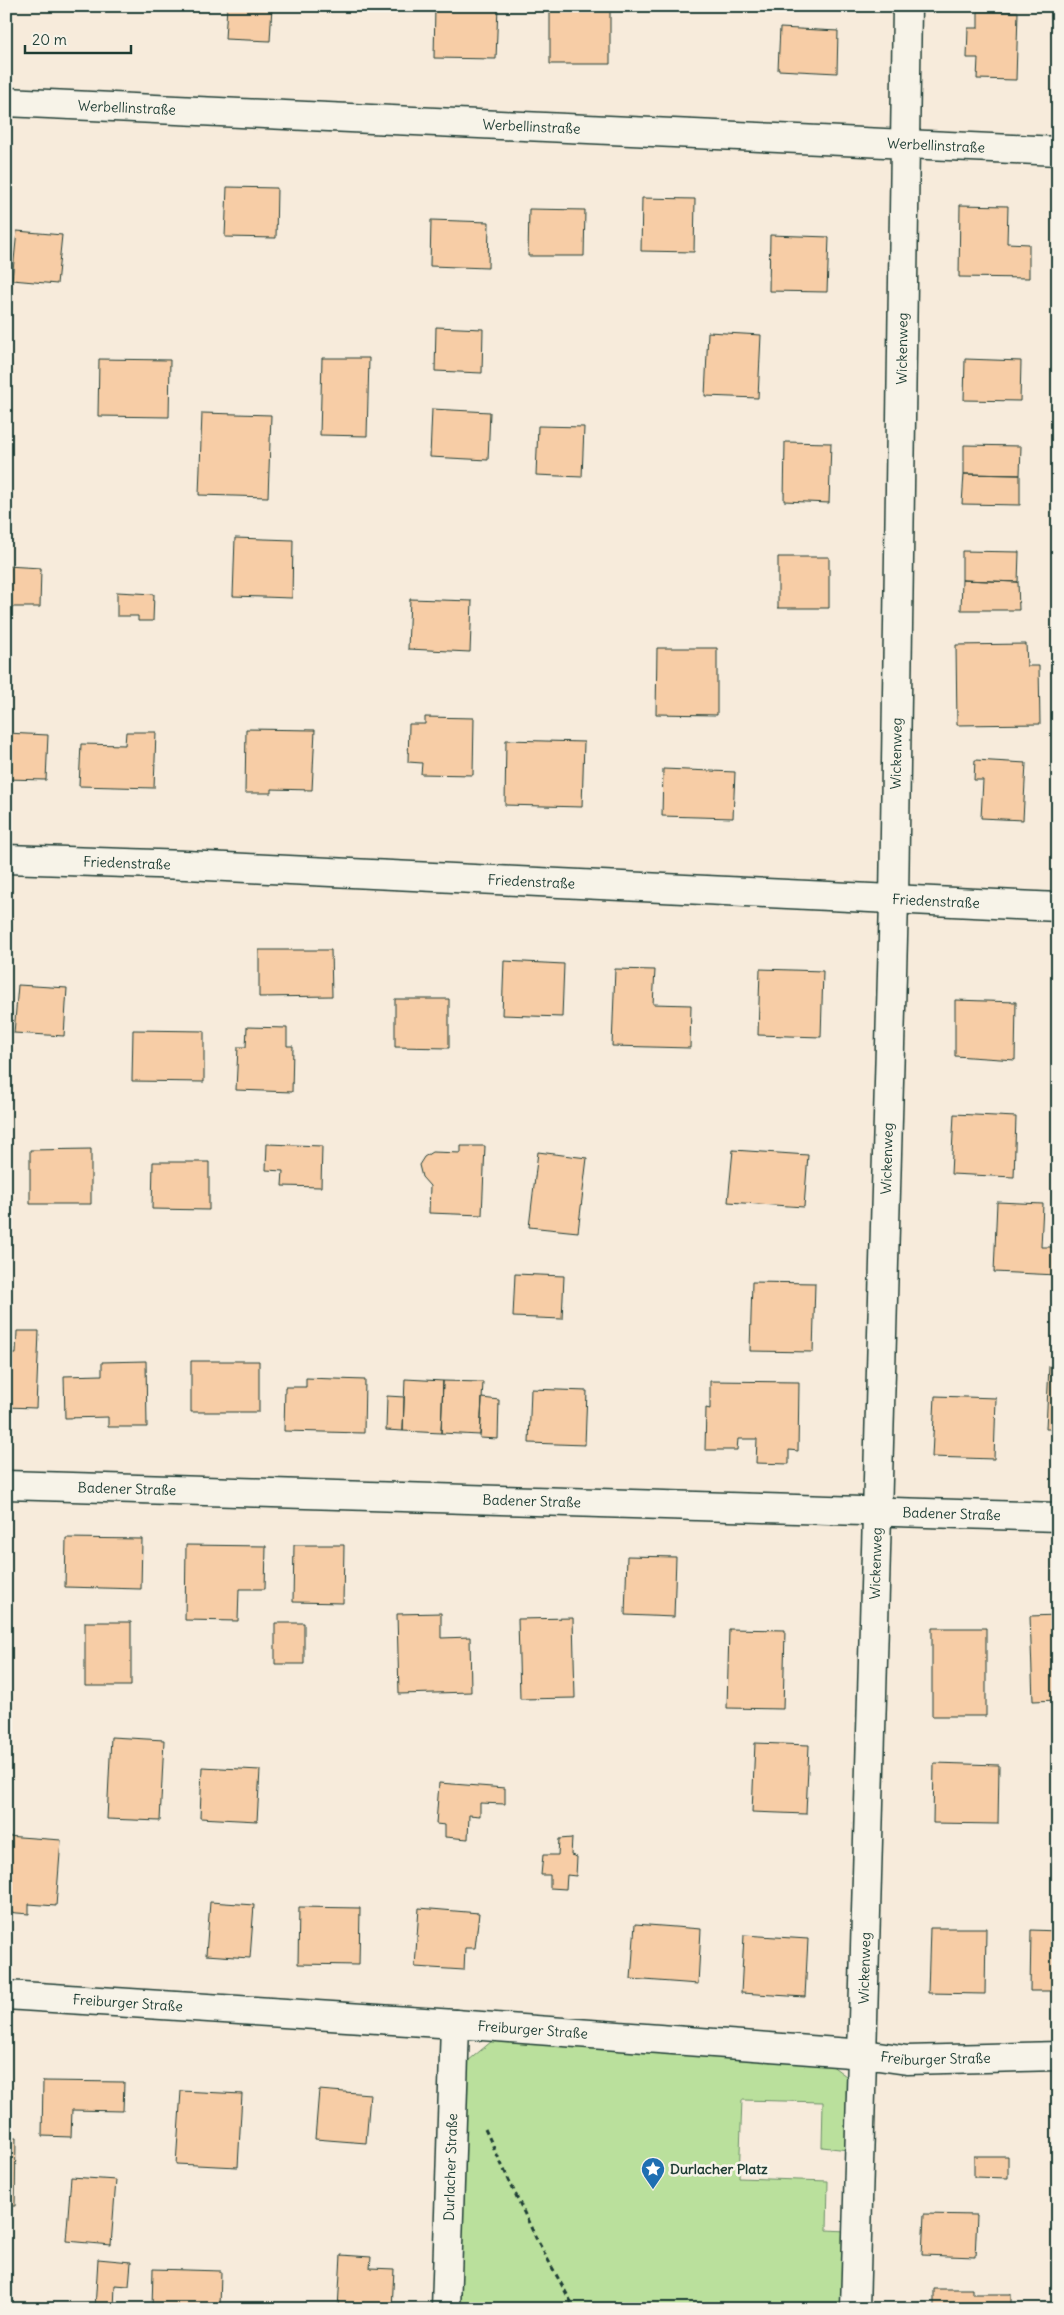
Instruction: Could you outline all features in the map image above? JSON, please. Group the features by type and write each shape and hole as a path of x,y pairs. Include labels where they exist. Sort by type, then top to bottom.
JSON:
{"street":[{"name":"Wickenweg","path":"855,2309 864,2054 894,901 907,6"},
{"name":"Werbellinstraße","path":"6,102 1058,151"},
{"name":"Friedenstraße","path":"6,859 186,865 894,901 1058,907"},
{"name":"Badener Straße","path":"6,1485 1058,1517"},
{"name":"Freiburger Straße","path":"6,1995 455,2024 864,2054 907,2060 1058,2056"},
{"name":"Durlacher Straße","path":"446,2309 455,2024"}],"path":[{"path":"483,2125 536,2238 575,2309"}],"green space":[{"name":"Durlacher Platz","path":"492,2041 827,2062 850,2079 848,2150 822,2147 823,2102 742,2100 739,2178 828,2181 827,2230 846,2231 843,2309 455,2309 462,2066"}],"building":[{"path":"227,6 272,6 270,41 225,39"},
{"path":"435,6 498,6 496,59 434,58"},
{"path":"550,7 610,7 610,64 550,64"},
{"path":"978,11 1018,12 1016,80 977,79 978,58 967,58 968,28 978,28"},
{"path":"780,28 838,31 837,73 778,70"},
{"path":"227,187 277,188 276,238 225,237"},
{"path":"642,198 695,199 694,252 641,251"},
{"path":"960,205 1008,206 1007,243 1029,244 1029,278 959,277"},
{"path":"529,209 585,210 584,256 528,256"},
{"path":"431,220 489,222 488,268 430,266"},
{"path":"17,231 62,235 57,284 12,280"},
{"path":"770,235 829,237 827,292 769,291"},
{"path":"436,327 483,329 482,373 435,371"},
{"path":"708,332 761,335 758,398 705,396"},
{"path":"322,358 369,358 367,436 320,435"},
{"path":"99,359 170,360 169,417 98,416"},
{"path":"965,359 1021,361 1020,401 964,400"},
{"path":"432,409 490,412 488,460 430,457"},
{"path":"202,413 271,415 268,497 199,495"},
{"path":"538,426 584,427 582,477 536,475"},
{"path":"785,442 831,443 829,503 784,501"},
{"path":"964,445 1021,446 1020,475 964,474"},
{"path":"964,474 1020,475 1020,505 962,504"},
{"path":"235,538 293,540 292,598 233,596"},
{"path":"962,551 1019,552 1018,582 962,580"},
{"path":"778,557 829,557 829,608 778,608"},
{"path":"6,566 41,568 40,607 6,607"},
{"path":"962,580 1018,582 1019,610 961,610"},
{"path":"117,592 154,594 153,621 138,621 138,616 117,616"},
{"path":"410,599 472,601 470,652 408,649"},
{"path":"1026,644 1027,666 1039,666 1040,724 957,725 956,645"},
{"path":"657,648 717,648 717,715 656,714"},
{"path":"425,717 474,718 473,775 421,774 422,763 408,762 409,724 425,724"},
{"path":"246,729 315,730 312,790 271,789 271,793 245,793"},
{"path":"126,732 156,732 154,788 79,786 81,744 125,745"},
{"path":"6,733 48,735 46,780 6,779"},
{"path":"506,740 584,742 582,807 505,805"},
{"path":"975,760 1026,763 1023,820 981,818 983,780 974,780"},
{"path":"663,769 735,772 733,818 662,816"},
{"path":"259,950 331,950 332,996 259,997"},
{"path":"504,961 564,964 562,1017 502,1015"},
{"path":"615,969 655,970 653,1004 691,1005 690,1048 612,1046"},
{"path":"760,969 823,971 821,1037 758,1035"},
{"path":"18,985 67,988 64,1036 14,1033"},
{"path":"395,999 449,999 449,1048 395,1047"},
{"path":"955,1000 1016,1002 1015,1060 955,1056"},
{"path":"247,1027 287,1028 287,1046 293,1046 292,1092 236,1090 238,1047 246,1047"},
{"path":"133,1030 204,1031 204,1082 132,1081"},
{"path":"954,1114 1016,1117 1014,1177 951,1174"},
{"path":"267,1144 322,1146 321,1187 282,1186 283,1171 266,1170"},
{"path":"461,1146 485,1146 482,1215 429,1213 430,1186 422,1177 419,1165 424,1157 432,1152 461,1153"},
{"path":"91,1149 91,1204 30,1204 30,1150"},
{"path":"733,1150 808,1155 804,1207 728,1202"},
{"path":"538,1152 587,1158 578,1232 529,1227"},
{"path":"153,1162 209,1162 209,1210 152,1209"},
{"path":"997,1202 1043,1204 1041,1247 1058,1247 1057,1275 994,1272"},
{"path":"515,1274 564,1276 562,1319 513,1317"},
{"path":"752,1282 815,1283 813,1352 750,1351"},
{"path":"17,1331 39,1331 36,1408 6,1407 6,1354 16,1354"},
{"path":"146,1361 147,1427 108,1427 108,1417 65,1418 64,1376 102,1375 102,1362"},
{"path":"191,1361 259,1361 259,1412 191,1412"},
{"path":"1049,1366 1058,1366 1058,1429 1046,1429"},
{"path":"306,1378 365,1380 364,1433 284,1431 285,1387 306,1387"},
{"path":"405,1379 443,1381 441,1433 403,1431"},
{"path":"443,1381 483,1382 480,1435 441,1433"},
{"path":"710,1381 799,1382 798,1451 789,1450 789,1464 756,1463 757,1439 738,1439 737,1450 705,1450 706,1408 710,1409"},
{"path":"531,1389 587,1391 585,1445 529,1443"},
{"path":"387,1396 404,1397 403,1431 386,1430"},
{"path":"935,1396 996,1398 994,1459 932,1457"},
{"path":"482,1398 499,1400 498,1439 480,1438"},
{"path":"66,1538 142,1539 141,1589 65,1587"},
{"path":"186,1545 266,1546 265,1589 239,1589 238,1621 185,1620"},
{"path":"294,1545 344,1545 343,1603 293,1602"},
{"path":"627,1556 676,1557 674,1617 625,1615"},
{"path":"441,1613 441,1638 470,1637 471,1692 399,1694 397,1614"},
{"path":"1058,1615 1058,1700 1033,1701 1030,1616"},
{"path":"573,1618 575,1698 520,1699 518,1619"},
{"path":"85,1622 131,1622 131,1686 85,1686"},
{"path":"275,1623 304,1623 304,1664 275,1664"},
{"path":"932,1628 986,1628 986,1716 932,1716"},
{"path":"729,1629 785,1630 783,1709 727,1708"},
{"path":"111,1737 164,1740 160,1821 107,1819"},
{"path":"755,1743 809,1745 806,1814 752,1812"},
{"path":"934,1763 999,1765 998,1824 933,1823"},
{"path":"202,1767 260,1770 257,1821 200,1818"},
{"path":"439,1783 505,1788 505,1804 480,1803 480,1816 469,1815 468,1839 445,1837 445,1825 436,1824"},
{"path":"6,1836 61,1840 56,1906 29,1904 29,1914 6,1912"},
{"path":"572,1838 571,1855 577,1857 576,1876 567,1875 566,1889 550,1888 550,1875 541,1875 543,1855 558,1855 559,1839"},
{"path":"210,1902 254,1905 250,1958 206,1955"},
{"path":"299,1907 360,1908 359,1965 298,1964"},
{"path":"419,1908 479,1913 475,1948 465,1948 464,1970 415,1967"},
{"path":"635,1924 701,1929 698,1984 631,1979"},
{"path":"930,1928 986,1928 985,1994 928,1993"},
{"path":"1031,1930 1058,1931 1058,1991 1030,1991"},
{"path":"744,1935 808,1939 805,1997 741,1993"},
{"path":"43,2081 124,2082 123,2111 72,2110 71,2137 42,2136"},
{"path":"319,2090 370,2094 366,2143 315,2139"},
{"path":"181,2091 242,2094 238,2167 176,2164"},
{"path":"6,2138 16,2138 15,2206 6,2206"},
{"path":"974,2156 1008,2156 1008,2178 974,2177"},
{"path":"71,2177 116,2180 111,2245 66,2241"},
{"path":"924,2214 977,2215 975,2257 922,2255"},
{"path":"341,2255 371,2257 370,2268 394,2269 392,2309 338,2309"},
{"path":"98,2259 131,2262 129,2286 115,2285 114,2309 95,2309"},
{"path":"153,2269 221,2271 220,2309 152,2309"},
{"path":"934,2289 972,2289 972,2294 1011,2294 1011,2309 934,2309"}],"place":[{"name":"Durlacher Platz","path":"653,2190"}]}
